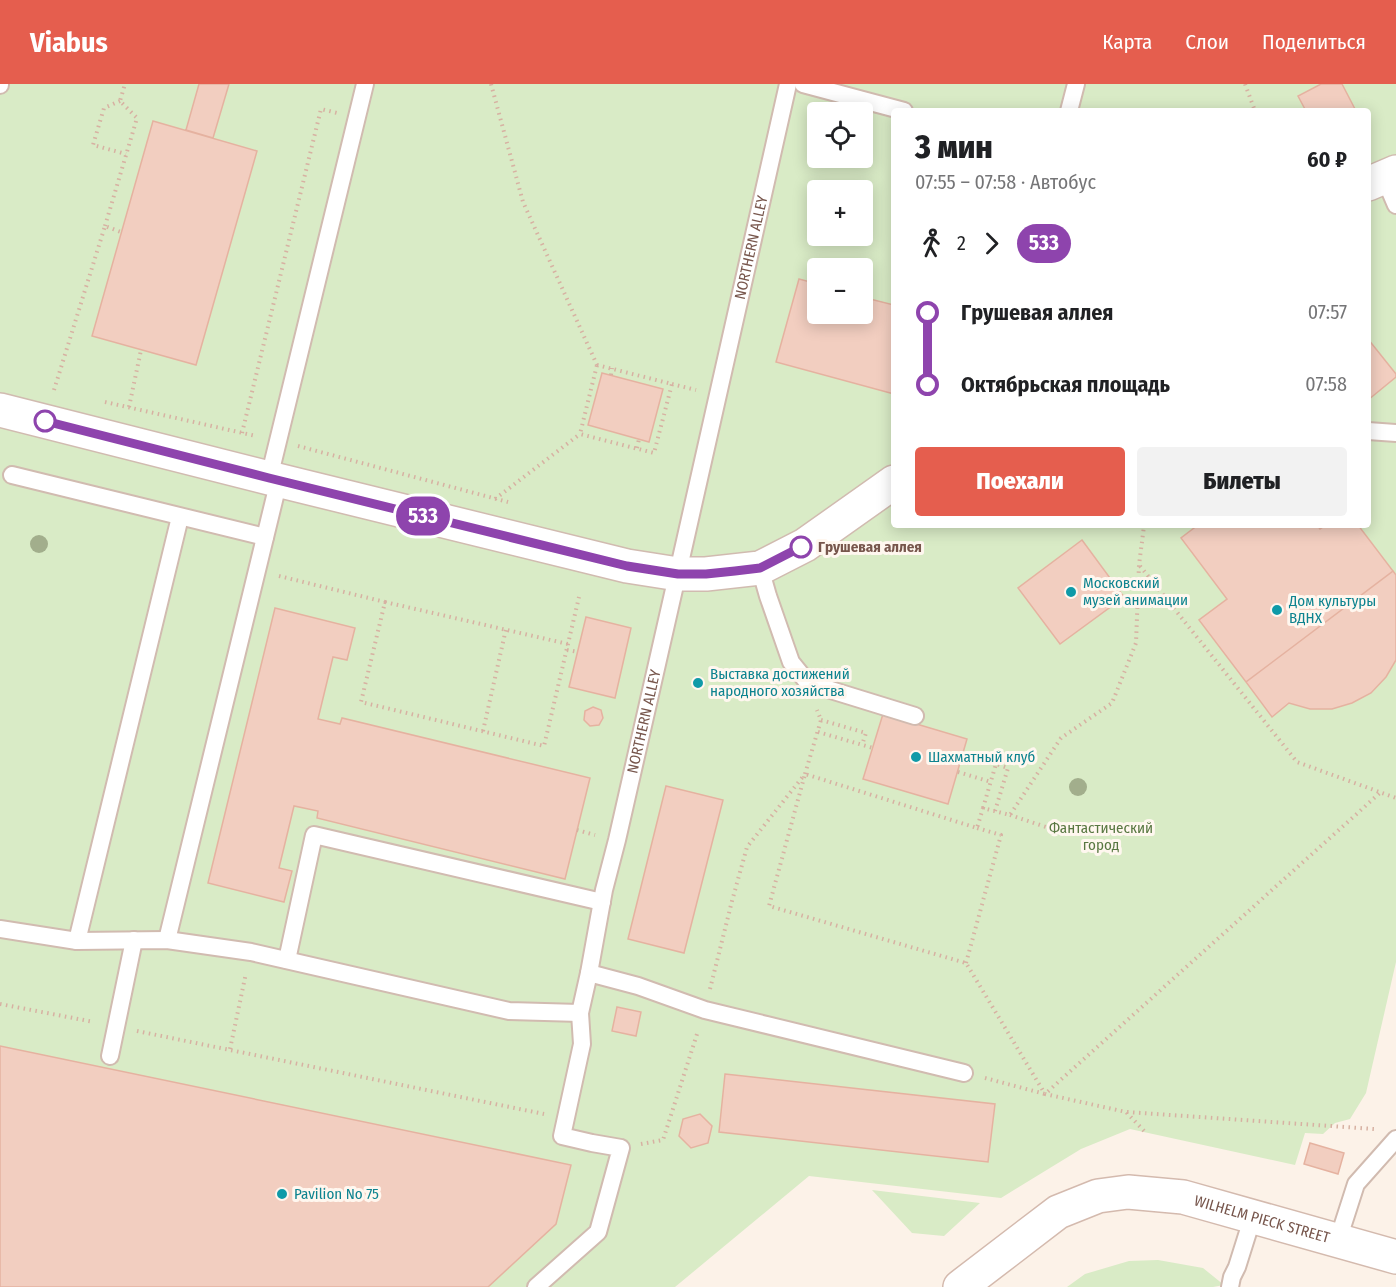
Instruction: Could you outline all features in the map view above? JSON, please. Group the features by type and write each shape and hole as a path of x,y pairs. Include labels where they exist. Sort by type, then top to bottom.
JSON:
{"street":[{"path":"0,410 627,566 678,574 706,574 760,568 805,545 891,484"},
{"name":"WILHELM PIECK STREET","path":"960,1287 1058,1212 1098,1196 1128,1192 1183,1197 1396,1257"}],"lane":[{"path":"167,940 265,537 278,441 365,84"},
{"name":"NORTHERN ALLEY","path":"566,1118 582,1044 580,1013 602,902 788,84"},
{"path":"803,84 893,108"},
{"path":"1069,108 1076,84"},
{"path":"1371,431 1396,433"},
{"path":"12,475 265,537"},
{"path":"77,941 180,517"},
{"path":"760,568 791,662 808,683 915,716"},
{"path":"287,960 314,835 602,902"},
{"path":"0,929 77,941 167,940 251,952 509,1011 580,1013"},
{"path":"110,1056 134,940"},
{"path":"589,973 638,986 705,1010 964,1073"},
{"path":"536,1287 598,1232 621,1148 562,1136 566,1118"},
{"path":"1338,1240 1356,1184 1390,1134"},
{"path":"1230,1287 1253,1216"}],"path":[{"path":"126,84 120,101 104,108 93,144 126,154"},
{"path":"460,525 580,434 597,365 524,202 491,84"},
{"path":"1245,84 1255,108"},
{"path":"64,393 54,390 137,118 120,101"},
{"path":"242,433 321,109 357,118"},
{"path":"105,226 121,232"},
{"path":"129,407 141,350"},
{"path":"580,434 654,453 672,384 597,365"},
{"path":"611,375 612,369"},
{"path":"97,400 278,441 517,505"},
{"path":"636,448 639,439"},
{"path":"1010,815 1061,738 1112,703 1136,644 1139,565 1144,528"},
{"path":"1139,565 1297,762 1396,798"},
{"path":"257,570 568,644"},
{"path":"386,602 361,702 544,746 579,597"},
{"path":"483,731 506,629"},
{"path":"567,650 578,652"},
{"path":"808,683 821,720 769,906 966,963 1045,1094"},
{"path":"821,720 866,733 862,745"},
{"path":"818,732 873,748"},
{"path":"977,828 996,764 1008,768 995,811"},
{"path":"957,772 991,782"},
{"path":"805,774 1001,835 966,963"},
{"path":"621,1148 663,1140 705,1010 747,847 805,774"},
{"path":"1045,1094 1381,792"},
{"path":"983,808 1046,826"},
{"path":"230,1049 251,952"},
{"path":"0,1004 566,1118"},
{"path":"964,1073 1126,1112 1390,1134"},
{"path":"1126,1112 1146,1133"}],"green space":[{"name":"Выставка достижений народного хозяйства","path":"0,84 1396,84 1396,962 1366,1093 1350,1119 1335,1123 1323,1134 1305,1133 1295,1165 1130,1129 1081,1149 1001,1198 809,1176 675,1287 0,1287"},
{"path":"872,1190 980,1203 944,1236 912,1233"},
{"path":"1158,1260 1203,1268 1224,1285 1213,1287 1067,1287 1085,1274 1129,1261"}],"building":[{"path":"199,84 229,84 213,138 186,130"},
{"path":"1321,84 1342,84 1354,108 1304,108 1298,96"},
{"path":"153,121 257,151 196,365 92,336"},
{"path":"799,279 807,281 807,324 873,324 873,300 891,304 891,393 776,362"},
{"path":"1371,343 1396,374 1396,377 1371,398"},
{"path":"602,373 663,389 649,442 588,425"},
{"name":"Дом культуры ВДНХ","path":"1194,528 1360,528 1393,571 1246,682 1199,620 1227,599 1181,538"},
{"name":"Московский музей анимации","path":"1082,540 1124,597 1060,644 1018,588"},
{"path":"1393,571 1396,575 1396,660 1386,677 1371,693 1352,703 1332,709 1310,709 1289,703 1272,717 1246,682"},
{"path":"275,608 355,628 347,660 333,657 318,719 340,724 342,718 590,778 565,879 317,818 318,811 294,806 279,868 292,871 284,902 208,883"},
{"path":"586,617 631,628 615,698 569,687"},
{"path":"593,707 601,710 603,718 599,725 590,726 584,720 585,711"},
{"name":"Шахматный клуб","path":"883,714 967,739 948,804 863,779"},
{"path":"666,786 723,800 684,953 628,939"},
{"path":"617,1007 641,1012 636,1036 612,1031"},
{"name":"Pavilion No 75","path":"0,1046 571,1165 556,1224 488,1287 0,1287"},
{"path":"725,1074 995,1104 988,1162 719,1132"},
{"path":"700,1114 712,1126 708,1143 691,1148 679,1136 683,1119"},
{"path":"1310,1143 1344,1153 1338,1174 1304,1164"}],"bus line":[{"name":"533","path":"45,421 627,566 678,574 735,571 760,568 801,547"}],"place":[{"name":"Грушевая аллея","path":"801,547"},
{"name":"Московский музей анимации","path":"1071,592"},
{"name":"Дом культуры ВДНХ","path":"1277,610"},
{"name":"Выставка достижений народного хозяйства","path":"698,683"},
{"name":"Шахматный клуб","path":"916,757"},
{"name":"Pavilion No 75","path":"282,1194"}],"park label":[{"name":"Фантастический город","path":"1101,836"}]}
